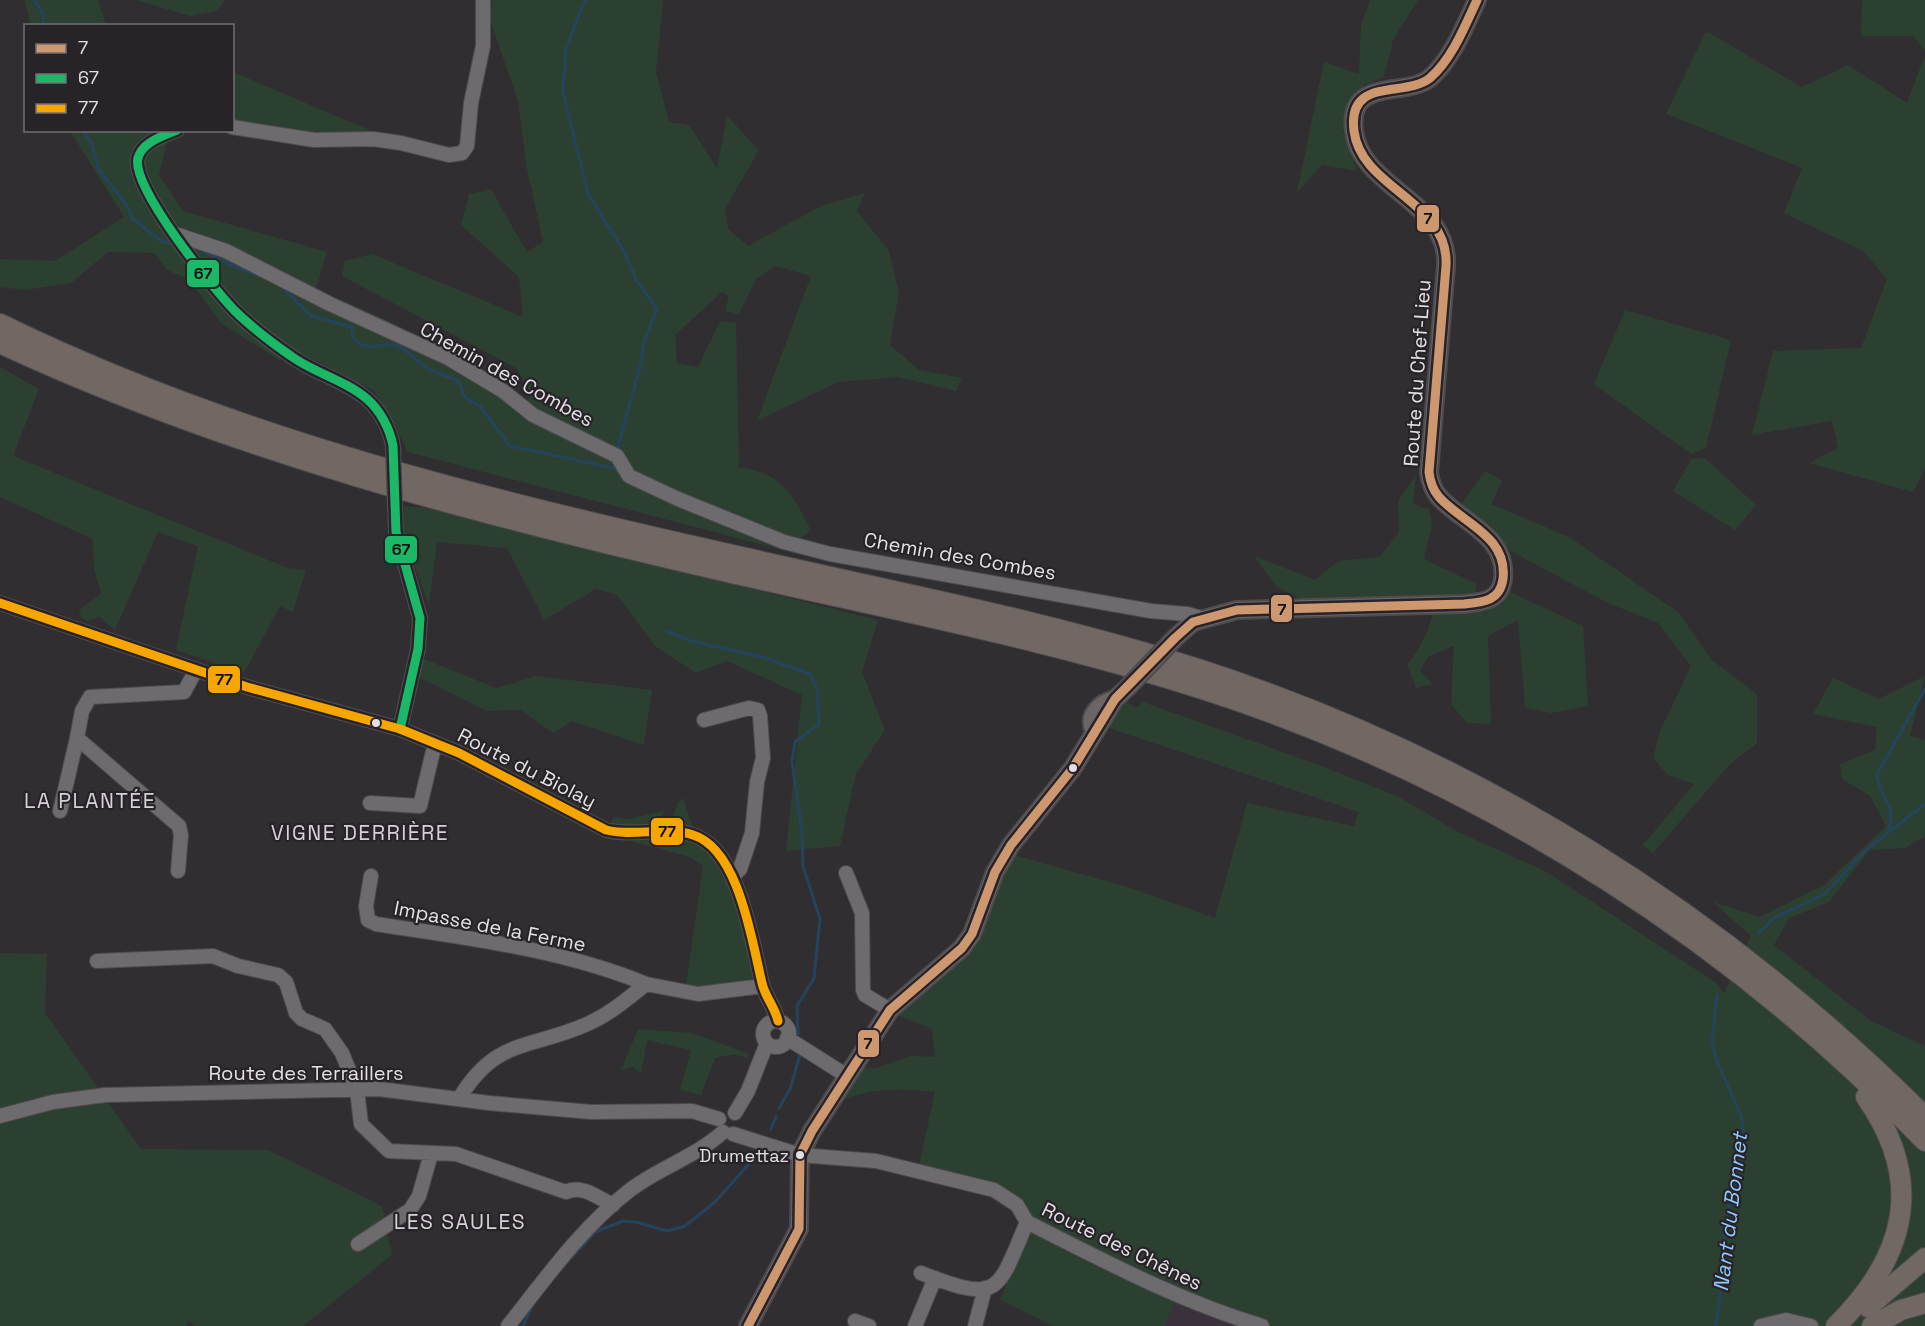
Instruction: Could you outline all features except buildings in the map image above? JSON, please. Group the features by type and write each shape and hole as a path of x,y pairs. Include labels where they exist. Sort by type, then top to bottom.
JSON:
{"highway":[{"path":"0,324 99,368 185,401 358,459 618,528 1091,638 1199,670 1324,715 1480,787 1546,823 1649,887 1788,992 1854,1047 1925,1117"},
{"path":"0,343 93,384 177,417 380,483 601,542 987,629 1147,672 1279,716 1401,767 1534,836 1615,885 1681,930 1798,1021 1854,1071 1925,1141"},
{"path":"1798,1021 1883,1119 1900,1154 1906,1181 1905,1213 1895,1250 1869,1291 1836,1326"},
{"path":"1844,1326 1925,1258"},
{"path":"1854,1326 1925,1264"},
{"path":"1872,1326 1901,1310 1925,1303"}],"main road":[{"name":"Route du Chef-Lieu","path":"800,1155 812,1131 890,1010 962,948 972,934 995,872 1030,819 1074,768 1094,731 1091,719 1098,707 1105,701 1115,699 1174,638 1193,622 1250,609 1477,603 1494,597 1502,586 1503,565 1498,550 1485,534 1441,499 1432,486 1429,472 1446,245 1430,219 1367,160 1358,144 1353,127 1357,109 1369,95 1383,89 1416,85 1433,75 1453,48 1477,0"},
{"path":"748,1326 799,1229 800,1155"}],"street":[{"path":"234,127 314,140 383,141 449,155 462,153 467,146 471,103 483,46 483,0"},
{"path":"173,132 151,142 143,149 137,163 143,187 216,291 262,335 293,358 367,399 387,426 393,446 396,532 420,618 418,650 400,729"},
{"name":"Chemin des Combes","path":"175,234 226,251 330,304 448,358 503,391 533,415 617,456 629,476 678,499 784,542 830,554 1151,611 1187,614 1204,619"},
{"name":"Route du Biolay","path":"0,603 196,670 400,729 435,743 606,830 618,833 679,832 696,836 715,850 734,875 775,1021"},
{"path":"60,812 81,711 90,697 184,692 196,670"},
{"path":"704,720 750,708 758,710 760,716 763,758 757,782 752,832 740,869 734,875"},
{"path":"77,738 179,826 182,835 178,871"},
{"path":"370,803 420,806 435,743"},
{"path":"846,873 862,913 863,990 865,995 890,1010"},
{"name":"Impasse de la Ferme","path":"371,876 366,906 368,920 376,924 533,952 611,970 646,984"},
{"path":"97,961 213,956 238,966 278,975 286,982 296,1013 302,1019 325,1029 342,1053 357,1090 361,1124 388,1151 456,1154 566,1192 582,1189 613,1205"},
{"path":"459,1099 477,1072 498,1055 528,1042 585,1025 612,1011 646,984 698,994 765,991"},
{"path":"775,1021 787,1028 787,1038 779,1046 769,1044 763,1031 775,1021"},
{"path":"787,1038 847,1076"},
{"path":"508,1326 541,1280 613,1205 634,1187 711,1143 728,1123 748,1091 769,1044"},
{"name":"Route des Terraillers","path":"0,1116 53,1101 105,1095 393,1090 591,1112 692,1111 728,1123 756,1141"},
{"name":"Route des Chênes","path":"756,1141 800,1155 886,1163 994,1190 1017,1205 1027,1222 1141,1281 1215,1312 1262,1326"},
{"path":"358,1244 410,1210 419,1197 431,1154"},
{"path":"921,1273 961,1288 985,1288 996,1285 1005,1274 1027,1222"},
{"path":"915,1326 935,1278"},
{"path":"975,1326 985,1288"},
{"path":"1761,1326 1780,1320 1792,1320 1811,1326"},
{"path":"855,1321 869,1326"}],"shaded area":[{"path":"1174,1304 1245,1326 1165,1326"}],"green space":[{"path":"25,0 98,0 106,24 30,24"},
{"path":"136,0 225,0 217,11 190,16"},
{"path":"492,0 663,0 656,72 669,122 689,125 717,168 727,116 759,150 725,209 728,229 748,246 821,206 865,193 857,211 889,251 899,293 890,345 919,370 962,378 956,391 897,377 838,382 757,421 811,276 775,266 756,279 739,314 725,311 729,296 722,292 675,335 677,363 698,367 720,321 736,323 739,467 766,474 784,487 792,496 811,531 783,550 408,452 393,420 373,390 292,348 279,360 221,323 189,279 167,270 154,253 108,252 71,283 25,290 0,287 0,259 55,261 124,217 71,132 182,132 167,142 159,175 183,211 327,252 316,289 382,318 510,386 525,403 532,394 516,368 342,276 345,261 372,254 523,317 519,277 461,225 469,194 491,189 527,252 543,242 527,169 518,101 489,17"},
{"path":"1370,0 1418,0 1393,40 1384,77 1364,85 1343,131 1357,171 1322,165 1297,192 1324,62 1359,74 1361,25"},
{"path":"1862,0 1925,0 1925,51 1913,36 1861,36"},
{"path":"1706,31 1802,87 1848,65 1907,103 1925,55 1925,469 1913,492 1809,463 1838,448 1832,421 1752,435 1773,351 1861,348 1887,279 1863,251 1784,213 1802,168 1666,114"},
{"path":"234,72 376,133 318,133 234,121"},
{"path":"1625,310 1731,340 1706,448 1691,454 1594,384"},
{"path":"0,367 39,389 13,456 288,568 306,570 293,612 280,606 244,673 176,650 198,546 158,532 115,630 100,617 87,621 81,617 79,610 101,594 94,569 93,539 0,497"},
{"path":"1692,458 1706,459 1756,505 1735,530 1673,491"},
{"path":"1485,471 1502,481 1491,504 1569,537 1678,612 1712,660 1757,694 1757,743 1729,765 1653,853 1643,845 1694,784 1668,775 1653,758 1661,729 1691,666 1658,623 1608,603 1505,548 1495,530 1461,504"},
{"path":"1416,475 1413,504 1429,509 1432,524 1424,559 1476,584 1475,596 1506,590 1583,626 1588,706 1551,713 1525,708 1518,620 1488,636 1491,724 1467,723 1451,704 1454,646 1429,656 1420,670 1432,684 1416,688 1407,665 1427,633 1435,595 1302,600 1276,586 1254,556 1315,580 1338,561 1380,557 1399,532 1398,501"},
{"path":"404,507 422,507 878,620 862,672 885,730 856,774 840,846 786,851 802,695 727,661 696,673 655,646 617,595 596,589 544,620 507,548 437,542 429,606 404,535"},
{"path":"424,659 496,688 536,676 652,690 644,745 572,721 553,733 521,710 486,711 419,677"},
{"path":"1925,676 1910,736 1925,740 1925,836 1905,848 1869,850 1829,902 1789,918 1774,945 1871,1021 1925,1046 1925,1326 1245,1326 1174,1304 1165,1326 1053,1326 1000,1300 1033,1219 1010,1192 919,1166 935,1092 872,1091 837,1103 858,1068 876,1068 911,1056 935,1057 932,1029 897,1015 974,942 1014,855 1131,888 1215,918 1247,803 1354,826 1359,812 1112,729 1108,725 1127,701 1136,708 1143,702 1322,766 1397,796 1458,832 1545,871 1715,982 1724,993 1751,936 1713,902 1760,917 1824,885 1886,826 1870,796 1842,779 1840,764 1875,750 1877,727 1813,714 1833,678 1879,699"},
{"path":"683,798 693,828 670,824 678,802"},
{"path":"664,811 658,826 610,826 613,817 628,819"},
{"path":"634,836 683,837 697,842 710,853 722,868 738,905 744,926 753,983 719,988 686,985 703,866 690,857 634,842"},
{"path":"0,953 47,954 45,1013 141,1149 268,1150 382,1206 392,1255 303,1326 195,1326 189,1321 186,1326 0,1326"},
{"path":"638,1029 692,1033 749,1054 747,1058 734,1054 715,1058 701,1095 680,1090 691,1050 647,1040 641,1074 633,1067 621,1070"}],"waterway":[{"path":"34,0 44,15 43,24"},
{"path":"585,0 566,48 563,92 588,194 622,248 637,281 657,309 644,341 641,364 617,449"},
{"path":"84,132 91,142 99,170 126,204 133,219 161,241 174,244"},
{"path":"193,247 237,268 262,276"},
{"path":"281,286 311,316 352,327 353,337 360,344 371,347 390,344 401,347 428,369 459,381 464,397 480,406 510,446 613,468 621,473"},
{"path":"666,631 691,641 762,657 810,674 817,689 819,724 795,742 792,762 802,832 803,866 820,919 814,978 797,1006 798,1034"},
{"name":"Nant du Bonnet","path":"1759,933 1774,918 1825,894 1861,855 1888,832 1891,814 1877,774 1925,689"},
{"path":"1889,832 1925,804"},
{"name":"Nant du Bonnet","path":"1716,1326 1726,1248 1724,1231 1744,1134 1741,1116 1716,1059 1712,1042 1717,995"},
{"path":"779,1108 790,1089 800,1055"},
{"path":"771,1129 776,1117"},
{"path":"561,1269 595,1232 623,1221 636,1222 667,1231 685,1226 715,1202 758,1154"},
{"path":"523,1326 534,1302"}],"transit line":[{"name":"7","path":"748,1326 799,1229 800,1155 812,1131 890,1010 962,948 972,934 995,872 1011,845 1073,768 1115,699 1175,638 1193,622 1237,610 1464,604 1490,599 1498,592 1503,579 1503,564 1498,552 1482,532 1439,497 1429,475 1446,266 1443,244 1434,226 1420,210 1372,167 1360,151 1354,131 1354,114 1359,102 1368,95 1419,84 1438,70 1457,42 1477,0"},
{"name":"67","path":"172,132 148,144 140,152 139,172 159,213 192,260 241,316 269,340 300,362 358,392 372,403 384,420 389,433 393,446 396,532 420,618 418,649 400,729"},
{"name":"77","path":"0,603 247,687 400,729 459,753 606,830 617,832 672,831 693,835 709,844 722,858 732,877 748,922 763,988 778,1021"}],"place":[{"name":"Drumettaz","path":"800,1155"}],"district":[{"name":"LA PLANTÉE","path":"90,800"},
{"name":"VIGNE DERRIÈRE","path":"360,832"},
{"name":"LES SAULES","path":"460,1221"}]}
